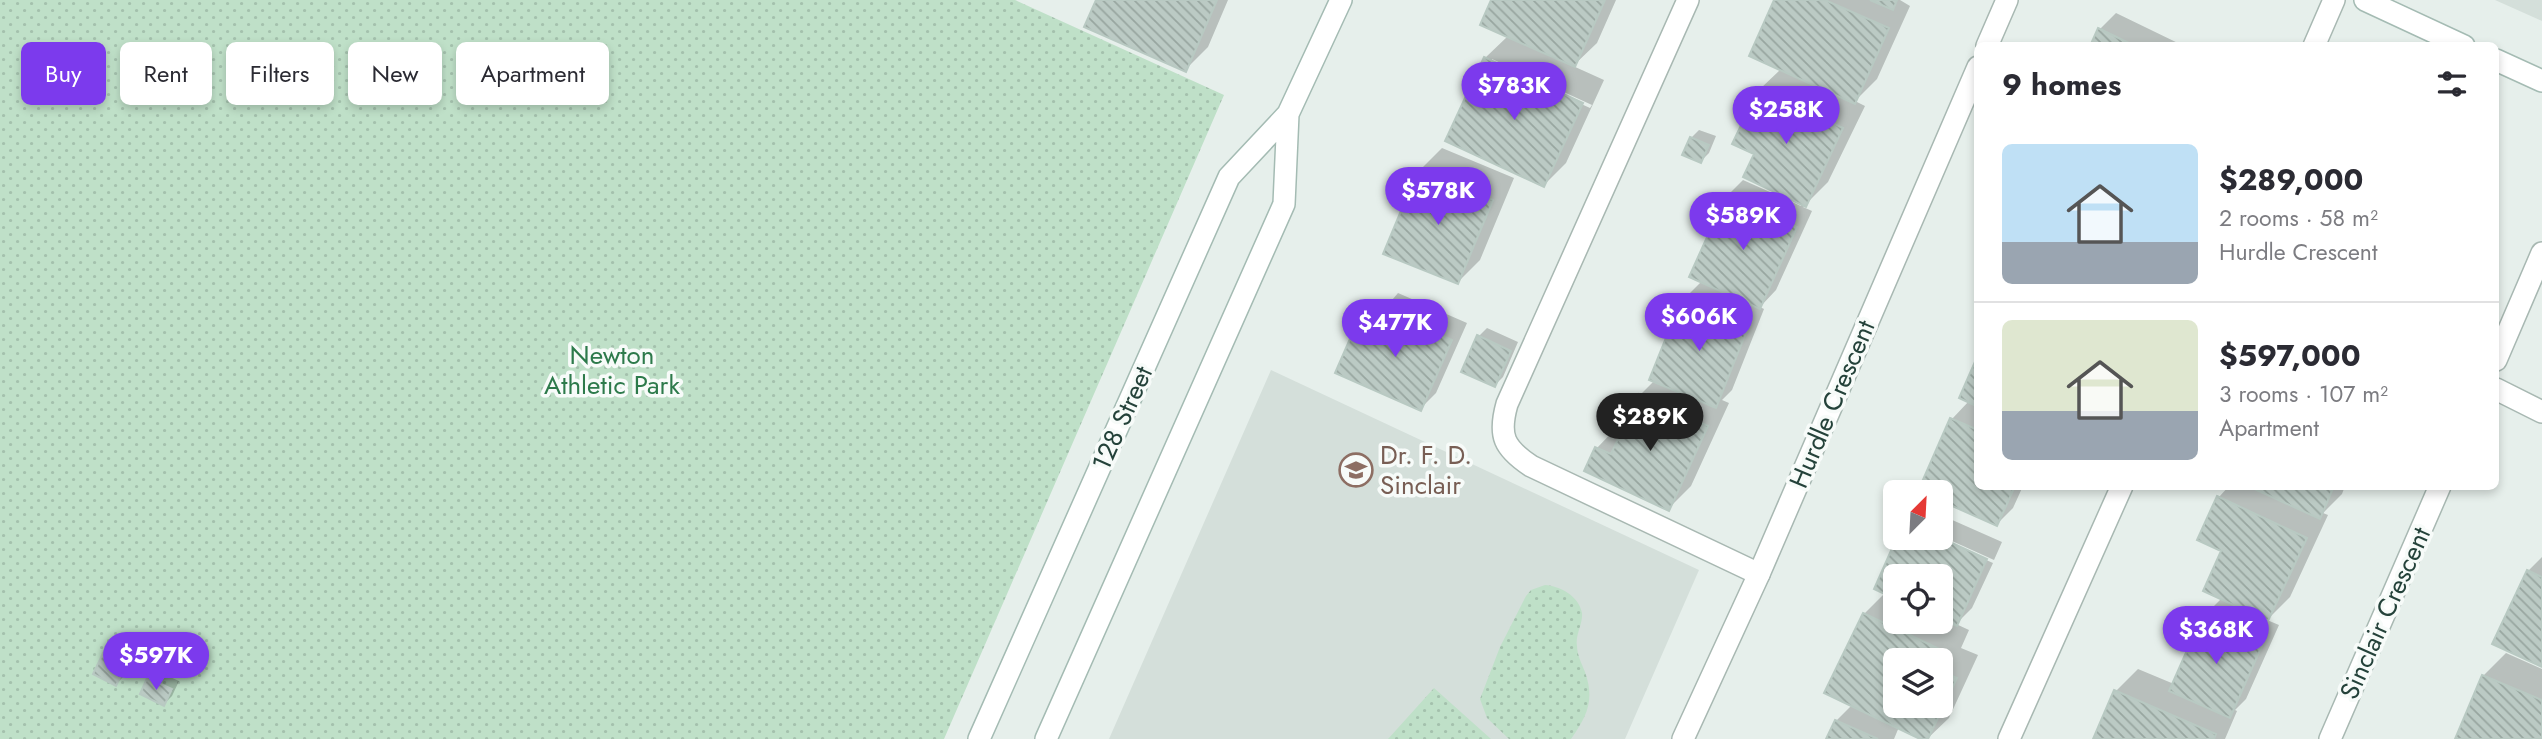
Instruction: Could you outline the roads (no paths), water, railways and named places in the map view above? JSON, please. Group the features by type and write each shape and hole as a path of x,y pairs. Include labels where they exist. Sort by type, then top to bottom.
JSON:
{"main road":[{"name":"128 Street","path":"979,739 1229,177 1288,114 1341,0"},
{"path":"1688,0 1507,404 1502,422 1504,439 1512,454 1531,467 1759,574"},
{"path":"1989,42 2007,0"},
{"path":"2316,42 2334,0"},
{"path":"2365,0 2455,42"},
{"path":"2499,61 2542,81"},
{"name":"Hurdle Crescent","path":"1683,739 1759,574 1974,76"},
{"name":"128 Street","path":"1046,739 1284,204 1288,114"},
{"path":"2499,353 2542,253"},
{"path":"2499,390 2542,412"},
{"path":"2009,739 2120,490"},
{"name":"Sinclair Crescent","path":"2330,739 2438,490"}],"place":[{"name":"Dr. F. D. Sinclair","path":"1356,470"}],"park label":[{"name":"Newton Athletic Park","path":"612,370"}]}
